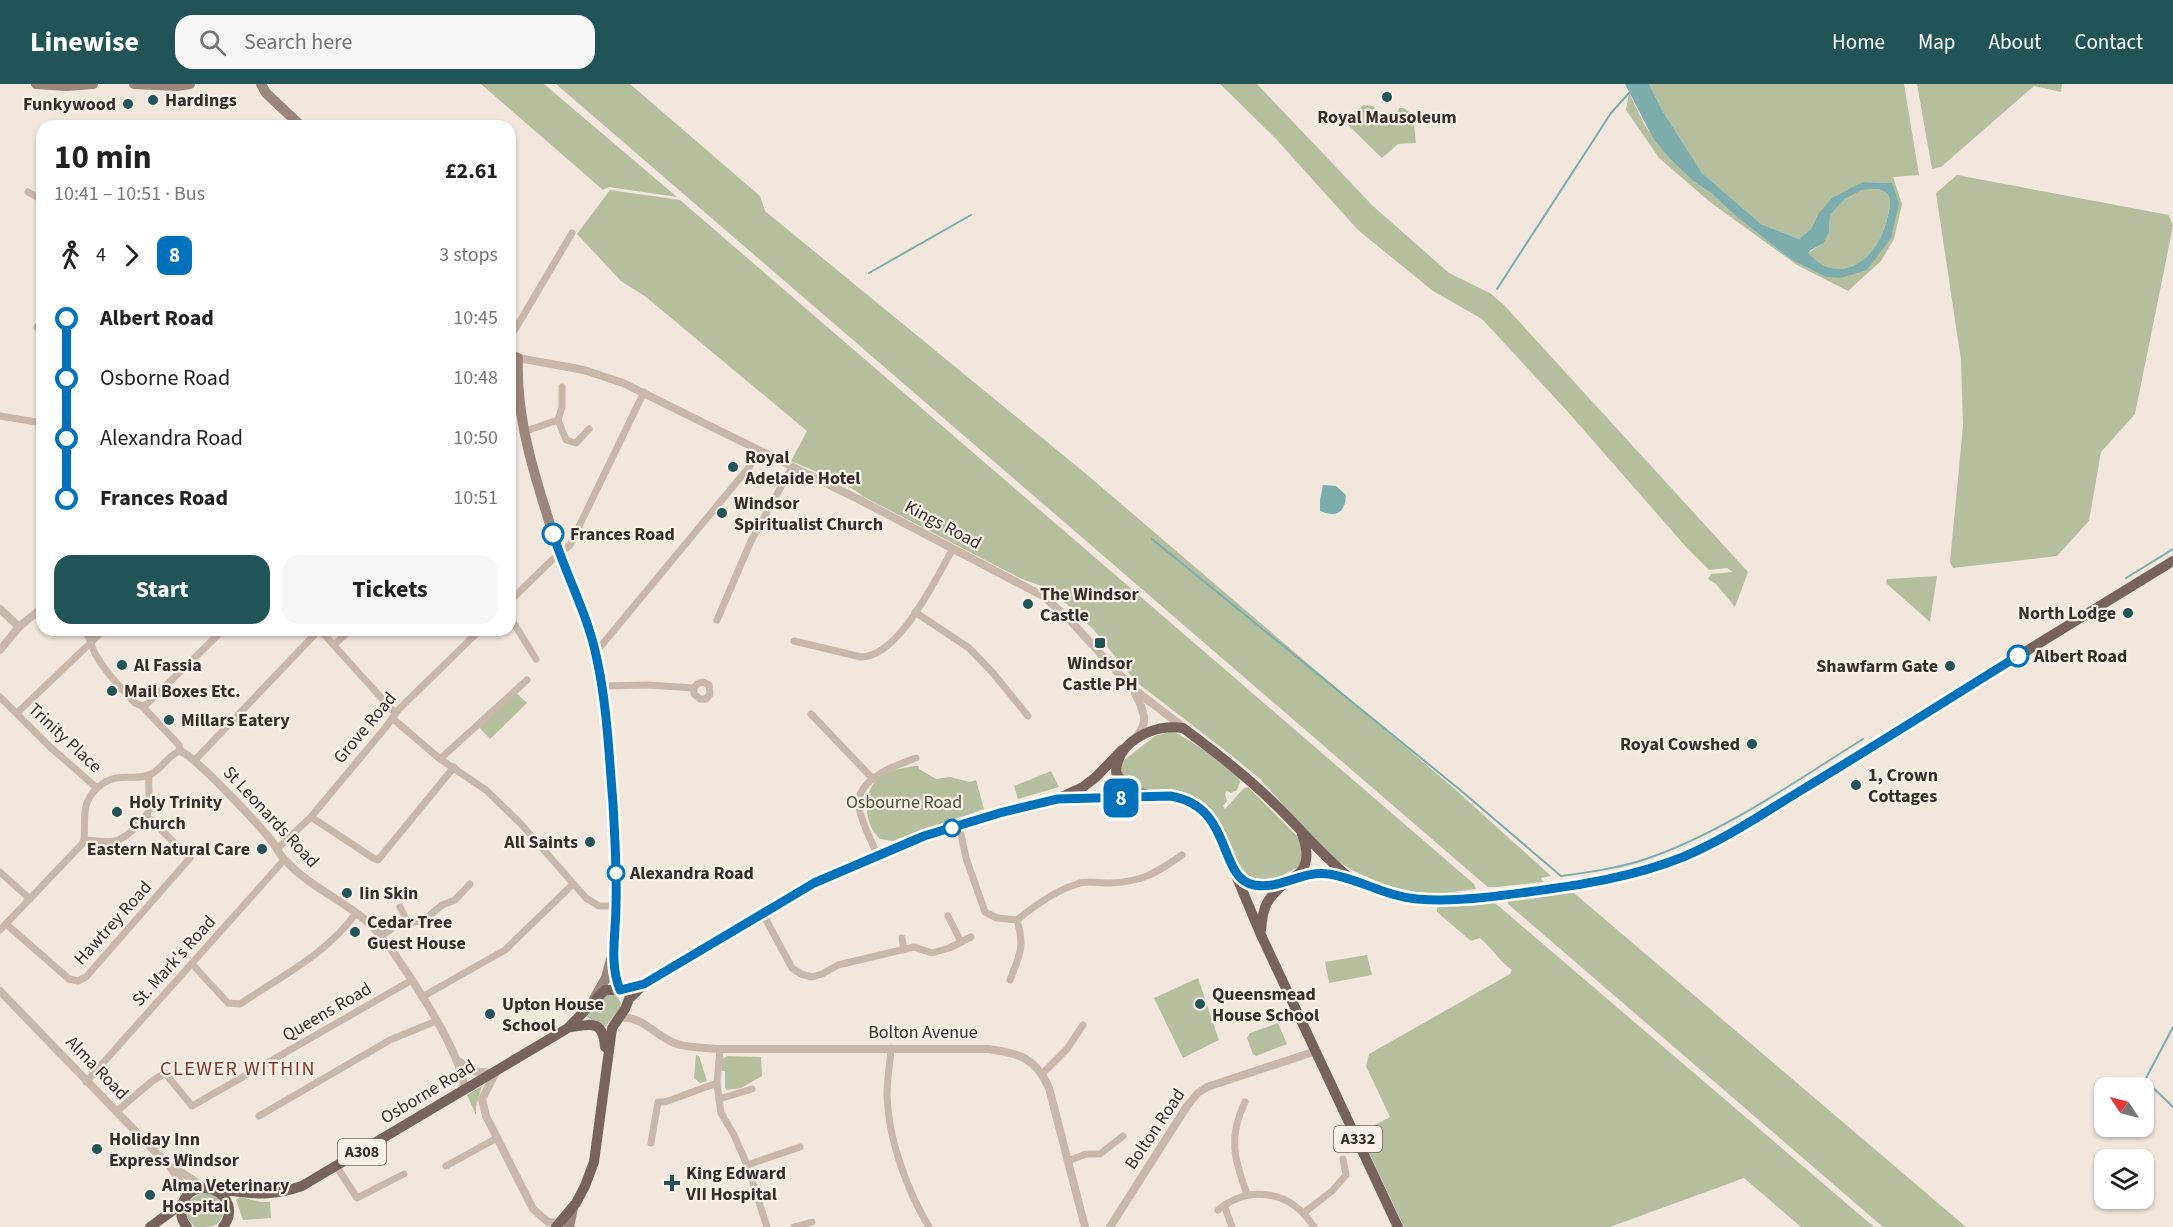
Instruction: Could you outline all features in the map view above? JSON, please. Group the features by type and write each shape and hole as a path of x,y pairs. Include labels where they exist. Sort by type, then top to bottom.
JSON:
{"main road":[{"path":"36,84 93,84"},
{"path":"134,84 177,86 190,84"},
{"path":"261,84 266,93 295,120"},
{"path":"516,391 523,432 560,555 596,652 603,686 613,807 616,906 613,950 615,976 628,1003"},
{"path":"1122,750 1116,764 1119,780 1125,786 1150,796 1185,798 1197,804 1214,823 1235,872 1251,885 1265,886 1315,872 1352,880 1378,891 1407,897 1452,899 1590,884 1654,868 1711,843 2173,561"},
{"name":"Osborne Road","path":"209,1189 281,1194 302,1186 568,1028 605,990 620,990 644,984 814,883 924,836 1057,799 1083,787 1096,777 1131,742 1164,728 1184,728"},
{"path":"1184,728 1239,770 1352,880"},
{"name":"Osborne Road","path":"1057,799 1150,796"},
{"path":"1261,935 1262,911 1265,903 1306,862 1308,856 1299,828"},
{"name":"A332","path":"1235,872 1261,935 1398,1227"},
{"path":"592,1003 606,978 613,950"},
{"name":"Osborne Road","path":"628,1003 644,984"},
{"name":"A308","path":"562,1226 585,1186 594,1162 598,1146 606,1063 612,1028 628,1003"},
{"path":"568,1028 589,1023 599,1028 605,1041 606,1063"},
{"path":"150,1227 192,1192 209,1189 226,1200 229,1208 227,1222 223,1227"},
{"path":"184,1200 182,1218 187,1227"}],"street":[{"path":"28,192 36,197"},
{"path":"516,328 572,233"},
{"name":"Kings Road","path":"516,356 584,370 644,392 862,501 1043,596 1067,617 1133,689 1184,728"},
{"path":"562,387 562,407 558,420 566,440 576,443 589,429"},
{"path":"516,595 570,545 644,392"},
{"path":"0,416 36,422"},
{"path":"523,432 558,420"},
{"path":"596,652 750,466 759,450"},
{"path":"717,620 752,541 792,467"},
{"path":"794,641 861,657 873,657 889,645 908,625 953,549"},
{"path":"0,609 19,627"},
{"path":"915,612 969,648 1028,716"},
{"path":"0,650 15,635 19,627 36,613"},
{"path":"516,626 536,659"},
{"name":"St Leonards Road","path":"88,636 95,654 132,700 142,706 176,741 180,751 195,760 251,819 284,860 308,881 356,913 381,936 412,980 456,1057 464,1080 463,1090"},
{"path":"17,713 97,636"},
{"path":"142,706 147,704 217,636"},
{"path":"195,760 314,636"},
{"path":"326,636 394,716 440,759 486,790 586,898 599,906 616,906"},
{"path":"334,645 344,636"},
{"name":"Grove Road","path":"277,849 311,817 394,716 474,636"},
{"path":"440,759 527,680"},
{"path":"603,686 648,685 694,688"},
{"name":"Kings Road","path":"1131,742 1142,731 1145,721 1133,689"},
{"name":"Trinity Place","path":"0,697 49,746 97,788 106,780 115,777 148,776"},
{"path":"812,714 873,779"},
{"path":"84,840 114,842 123,839 147,816 148,776 180,751"},
{"path":"878,856 859,807 861,793 873,779 888,768 916,758"},
{"path":"311,817 378,860 454,767"},
{"path":"3,927 82,844 86,804 88,797 97,788"},
{"name":"Hawtrey Road","path":"3,927 69,979 78,981 86,977 190,858 147,816"},
{"path":"959,825 966,858 985,912 997,918 1017,920 1061,890 1079,882 1111,883 1135,880 1158,872 1182,855"},
{"name":"St. Mark's Road","path":"86,1082 284,860"},
{"path":"0,872 30,899"},
{"path":"381,936 397,925 424,920 442,905 455,900 470,884"},
{"path":"422,997 505,950 573,884"},
{"path":"400,908 408,923"},
{"path":"192,964 228,1003 240,1004 321,951 356,913"},
{"path":"763,914 792,968 812,977 838,965 883,959 914,947 932,953 971,937"},
{"path":"948,916 961,942"},
{"path":"1010,980 1021,952 1022,938 1017,920"},
{"path":"902,938 904,950"},
{"name":"Queens Road","path":"116,1112 165,1073 192,1106 412,980"},
{"name":"Alma Road","path":"0,991 171,1168 179,1180 184,1200"},
{"name":"Bolton Avenue","path":"628,1003 642,1023"},
{"name":"Bolton Avenue","path":"618,1018 630,1018 642,1023 676,1044 720,1049 988,1049 1022,1056 1034,1064 1042,1074 1057,1114 1085,1227"},
{"path":"260,1116 390,1040 436,1021"},
{"path":"1042,1074 1067,1049 1083,1025"},
{"path":"891,1048 887,1095 891,1130 914,1201 929,1227"},
{"path":"720,1049 717,1083 722,1113 747,1165 767,1227"},
{"name":"Bolton Road","path":"1110,1227 1187,1106 1198,1093 1207,1087 1316,1051"},
{"name":"St Leonards Road","path":"456,1057 471,1071 495,1072"},
{"path":"495,1072 482,1099 483,1110 533,1209 548,1222 562,1226"},
{"path":"651,1143 658,1102 665,1102 717,1083"},
{"path":"719,1099 752,1089"},
{"path":"1245,1102 1237,1119 1233,1142 1238,1169 1247,1194"},
{"path":"1068,1161 1086,1154 1100,1154 1123,1136"},
{"path":"446,1167 497,1138"},
{"path":"747,1165 800,1147"},
{"path":"1305,1212 1332,1191 1346,1175 1344,1159"},
{"path":"337,1167 357,1198 404,1174"},
{"name":"Alma Road","path":"171,1168 209,1189"},
{"path":"1232,1227 1221,1208 1247,1194 1278,1197 1305,1212 1314,1227"},
{"path":"794,1227 812,1222"}],"green space":[{"path":"481,84 544,84 677,197 609,187 603,190"},
{"path":"556,84 630,84 760,196 765,211 1085,473 1457,791 1551,876 1541,878 1543,882 1488,887"},
{"path":"1220,84 1257,84 1373,206 1449,273 1490,293 1504,305 1748,572 1735,607 1716,584 1708,579 1711,574 1733,572 1727,568 1709,570 1482,319 1433,291 1358,230 1276,139"},
{"path":"1649,84 1904,84 1919,175 1893,177 1902,204 1894,239 1881,261 1848,291 1797,265 1710,202 1659,158 1626,110 1629,93 1645,126 1671,160 1693,181 1711,193 1789,258 1841,278 1891,238 1892,183 1863,182 1818,214 1811,229 1799,239 1761,224 1702,173 1662,110"},
{"path":"1917,84 2062,84 2061,92 2034,86 1941,167 1932,169"},
{"path":"1363,105 1373,106 1376,109 1376,115 1396,116 1399,108 1404,108 1419,120 1414,125 1416,143 1398,144 1382,158 1346,123"},
{"path":"1957,175 2169,215 2173,226 2135,414 2101,452 2089,521 2057,556 1953,568 1950,562 1963,426 1961,360 1936,193"},
{"path":"1878,189 1885,192 1890,200 1887,220 1879,240 1866,257 1858,264 1838,269 1822,265 1808,253 1824,243 1829,232 1830,215 1845,199 1862,190"},
{"path":"610,190 680,200 1474,884 1476,889 1438,894 1413,892 1383,884 1339,862 1324,850 1260,779 1135,681 1093,629 1059,597 1044,587 1022,579 864,497 838,481 791,461 807,431 646,297 621,281 577,234"},
{"path":"1937,576 1930,622 1886,583 1887,579"},
{"path":"514,691 527,703 490,739 478,726"},
{"path":"1173,731 1204,750 1239,778 1237,790 1231,793 1227,791 1225,794 1227,801 1223,806 1225,809 1243,789 1248,787 1301,840 1304,847 1300,866 1266,884 1257,884 1239,869 1213,812 1202,802 1190,795 1174,791 1143,790 1127,783 1119,766 1123,761 1155,736"},
{"name":"Osbourne Road","path":"918,766 919,769 936,779 950,777 970,782 976,780 984,809 892,841 880,839 874,832 867,814 872,786 886,773"},
{"path":"1051,771 1059,787 1018,799 1014,786"},
{"path":"1574,893 1966,1227 1883,1227 1508,904 1507,899"},
{"path":"1493,902 1874,1227 1801,1227 1744,1178 1610,1227 1404,1227 1360,1133 1390,1117 1366,1066 1369,1054 1510,974 1512,970 1480,938 1471,941 1437,912 1437,908 1441,906"},
{"path":"1367,955 1372,975 1329,983 1325,962"},
{"path":"1198,978 1219,1040 1183,1058 1154,998"},
{"path":"604,994 615,994 621,1003 620,1008 605,1027 587,1017"},
{"path":"1278,1023 1287,1044 1256,1056 1253,1054 1247,1038 1250,1033"},
{"path":"696,1055 699,1056 707,1081 700,1083 694,1078"},
{"path":"728,1056 761,1057 762,1076 741,1088 727,1090 725,1071 722,1071 722,1059"},
{"path":"482,1086 476,1106 476,1115 467,1095"},
{"path":"210,1190 226,1207 219,1222 213,1226 195,1227 186,1214 186,1208 196,1196"},
{"path":"240,1197 270,1202 271,1218 243,1220 236,1200"}],"water":[{"path":"1625,84 1649,84 1662,110 1702,173 1761,224 1799,239 1811,229 1818,214 1832,198 1863,182 1892,183 1899,203 1891,238 1867,270 1841,278 1826,277 1789,258 1737,217 1711,193 1693,181 1671,160 1653,138","holes":["1878,189 1885,192 1890,200 1887,220 1879,240 1866,257 1849,268 1838,269 1824,266 1808,253 1824,243 1829,232 1830,215 1845,199 1862,190"]},
{"path":"1323,485 1336,486 1346,495 1342,510 1335,514 1320,511"}],"waterway":[{"path":"1497,289 1611,113 1629,93"},
{"path":"869,273 971,215"},
{"path":"1152,539 1459,789 1561,876 1625,865 1675,848 1730,821 1863,739"},
{"path":"2126,578 2173,549"},
{"path":"2173,1027 2145,1080 2173,1107"}],"bus line":[{"name":"8","path":"553,534 596,652 603,686 616,870 613,950 615,976 620,990 644,984 814,883 924,836 1003,812 1057,799 1150,796 1185,798 1197,804 1214,823 1235,872 1251,885 1265,886 1286,882 1315,872 1331,874 1378,891 1407,897 1452,899 1590,884 1631,875 1684,856 1711,843 2018,656"}],"place":[{"name":"Royal Mausoleum","path":"1387,97"},
{"name":"Hardings","path":"153,100"},
{"name":"Funkywood","path":"128,104"},
{"name":"Royal Adelaide Hotel","path":"733,467"},
{"name":"Windsor Spiritualist Church","path":"722,513"},
{"name":"Frances Road","path":"553,534"},
{"name":"The Windsor Castle","path":"1028,604"},
{"name":"North Lodge","path":"2128,613"},
{"name":"Windsor Castle PH","path":"1100,643"},
{"name":"Albert Road","path":"2018,656"},
{"name":"Al Fassia","path":"122,665"},
{"name":"Shawfarm Gate","path":"1950,666"},
{"name":"Mail Boxes Etc.","path":"112,691"},
{"name":"Millars Eatery","path":"169,720"},
{"name":"Royal Cowshed","path":"1752,744"},
{"name":"1, Crown Cottages","path":"1856,785"},
{"name":"Holy Trinity Church","path":"117,812"},
{"name":"All Saints","path":"590,842"},
{"name":"Eastern Natural Care","path":"262,849"},
{"name":"Alexandra Road","path":"616,873"},
{"name":"Iin Skin","path":"347,893"},
{"name":"Cedar Tree Guest House","path":"355,932"},
{"name":"Queensmead House School","path":"1200,1004"},
{"name":"Upton House School","path":"490,1014"},
{"name":"Holiday Inn Express Windsor","path":"97,1149"},
{"name":"King Edward VII Hospital","path":"672,1183"},
{"name":"Alma Veterinary Hospital","path":"150,1195"}],"district":[{"name":"CLEWER WITHIN","path":"238,1069"}]}
